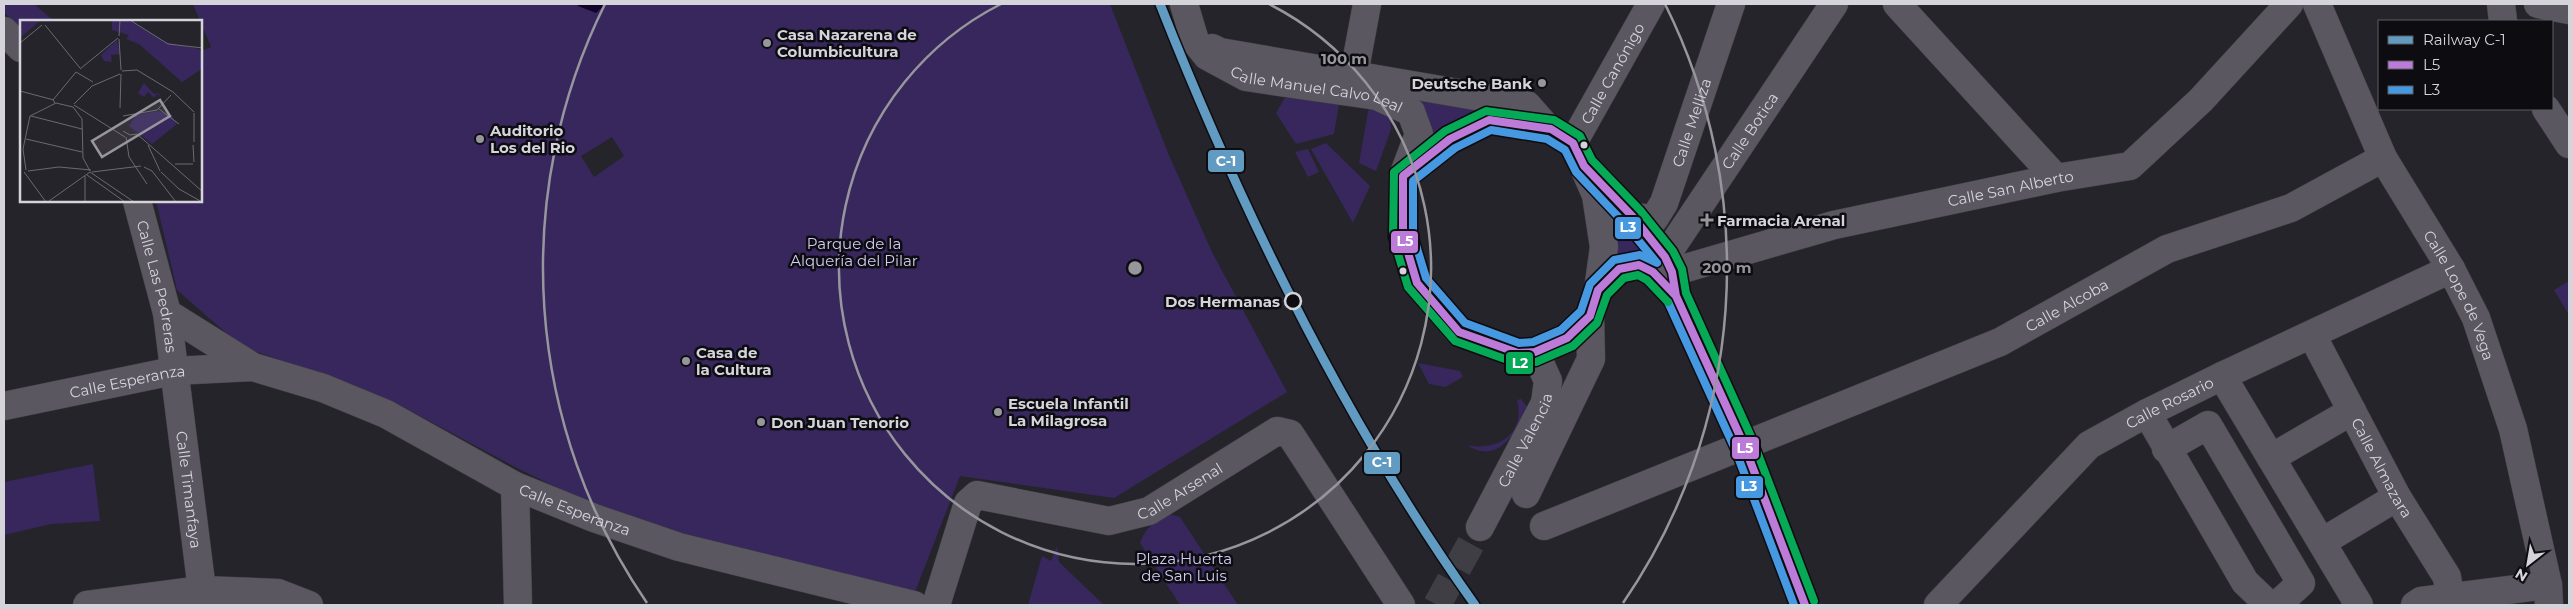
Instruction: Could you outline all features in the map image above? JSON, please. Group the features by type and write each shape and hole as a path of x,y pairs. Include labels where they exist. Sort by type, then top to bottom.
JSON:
{"street":[{"name":"Calle Manuel Calvo Leal","path":"1184,4 1195,41 1207,56 1246,77 1377,96 1411,112 1420,134 1403,176"},
{"path":"1354,74 1367,4"},
{"name":"Calle Canónigo","path":"1579,154 1651,4"},
{"name":"Calle Melliza","path":"1633,217 1654,219 1664,203 1731,4"},
{"name":"Calle Botica","path":"1671,275 1834,4"},
{"path":"1897,4 2056,178"},
{"name":"Calle San Alberto","path":"1671,275 1834,225 2056,178 2130,166 2201,100 2289,4"},
{"name":"Calle Lope de Vega","path":"2317,4 2383,158 2451,270 2476,318 2513,429 2548,595"},
{"path":"2501,4 2503,20"},
{"path":"2538,4 2569,10"},
{"path":"4,31 20,47"},
{"name":"Calle Manuel Calvo Leal","path":"1195,41 1220,52 1527,105 1548,129"},
{"path":"2547,110 2569,144"},
{"path":"1590,316 1567,338 1535,352 1518,353 1459,332 1417,283 1403,236 1403,176 1450,139 1489,120 1548,129 1579,154 1633,217 1671,275 1744,445 1804,605"},
{"path":"1526,494 1592,359 1590,316 1598,290 1604,247 1596,195 1579,154"},
{"name":"Calle Alcoba","path":"1544,526 2000,342 2167,249 2291,208 2383,158"},
{"name":"Calle Las Pedreras","path":"137,202 167,314 173,371"},
{"path":"1598,290 1619,269 1639,264 1652,272 1671,275"},
{"name":"Calle Rosario","path":"1938,605 2089,446 2146,413 2222,376 2312,336 2451,270"},
{"name":"Calle Esperanza","path":"167,314 253,367 323,388 386,414 515,486 594,518 679,547 914,605"},
{"name":"Calle Almazara","path":"2312,336 2397,497 2447,577 2451,602"},
{"name":"Calle Valencia","path":"1480,527 1545,403 1548,382 1535,352"},
{"name":"Calle Esperanza","path":"4,406 173,371 253,367"},
{"name":"Calle Timanfaya","path":"173,371 206,598"},
{"path":"2222,376 2360,605"},
{"path":"2271,458 2352,411"},
{"path":"2146,413 2246,582 2269,605"},
{"path":"2166,449 2208,425 2301,583 2277,605"},
{"name":"Calle Arsenal","path":"936,605 968,503 977,495 1109,521 1149,511 1277,431 1290,434 1401,605"},
{"path":"515,486 518,605"},
{"path":"2322,542 2397,497"},
{"path":"88,605 278,593 309,605"},
{"path":"2414,605 2421,601 2451,602 2548,595"}],"green space":[{"path":"4,4 34,4 53,20 20,20 20,28 4,12"},
{"name":"Parque de la Alquería del Pilar","path":"193,4 1110,4 1168,153 1212,252 1287,392 1114,498 960,476 915,592 728,551 607,512 515,467 392,401 241,346 177,290 156,202 202,202 202,51 211,47 202,26 202,20 200,20","holes":["612,137 624,156 594,177 581,156"]},
{"path":"1295,90 1340,98 1334,134 1296,144 1276,113 1284,99"},
{"path":"1411,96 1490,105 1429,142 1428,122 1420,107"},
{"path":"1369,106 1390,114 1391,129 1376,171 1359,163"},
{"path":"1326,143 1370,186 1353,223 1311,149"},
{"path":"1308,149 1319,172 1308,177 1295,152"},
{"path":"1617,211 1655,259 1610,262 1617,236"},
{"path":"2569,281 2569,315 2554,290"},
{"path":"1418,363 1460,371 1463,377 1445,387 1429,384"},
{"path":"1521,399 1528,408 1518,426 1505,443 1497,449 1488,451 1478,450 1467,445 1489,446 1507,438 1517,422 1519,412 1517,400"},
{"path":"93,464 100,521 51,524 4,535 4,482"},
{"name":"Plaza Huerta de San Luis","path":"1169,514 1180,517 1238,605 1180,605 1140,543 1151,526"},
{"path":"1057,546 1059,562 1104,605 1028,605 1042,556 1051,561"}],"shaded area":[{"path":"577,4 606,4 596,13"}],"tunnel":[{"path":"1437,605 1480,527"}],"rail line":[{"name":"C-1","path":"1160,4 1226,161 1300,314 1382,463 1427,535 1475,605"}],"transit line":[{"name":"L2","path":"1668,302 1647,280 1638,275 1624,278 1607,295 1597,323 1573,346 1536,362 1516,363 1455,341 1408,287 1393,237 1394,172 1445,131 1486,111 1554,120 1580,136 1592,160 1640,210 1673,251 1682,269 1686,293 1753,441 1814,601"},
{"name":"L5","path":"1489,120 1551,129 1573,143 1584,166 1633,217 1665,257 1672,272 1676,296 1653,272 1639,265 1619,269 1598,290 1590,316 1567,338 1535,352 1518,353 1459,332 1417,283 1403,236 1403,176 1450,139 1489,120"},
{"name":"L3","path":"1491,130 1547,139 1565,150 1576,172 1625,224 1657,263 1640,255 1614,260 1590,284 1581,311 1561,330 1533,342 1519,343 1465,323 1426,278 1413,235 1413,181 1455,148 1491,130"},
{"name":"L5","path":"1676,296 1744,445 1805,605"},
{"name":"L3","path":"1668,302 1735,449 1794,605"}],"place":[{"name":"Casa Nazarena de Columbicultura","path":"767,43"},
{"name":"Deutsche Bank","path":"1542,83"},
{"name":"Auditorio Los del Rio","path":"480,139"},
{"name":"Farmacia Arenal","path":"1707,220"},
{"name":"Dos Hermanas","path":"1293,301"},
{"name":"Casa de la Cultura","path":"686,361"},
{"name":"Escuela Infantil La Milagrosa","path":"998,412"},
{"name":"Don Juan Tenorio","path":"761,422"}]}
